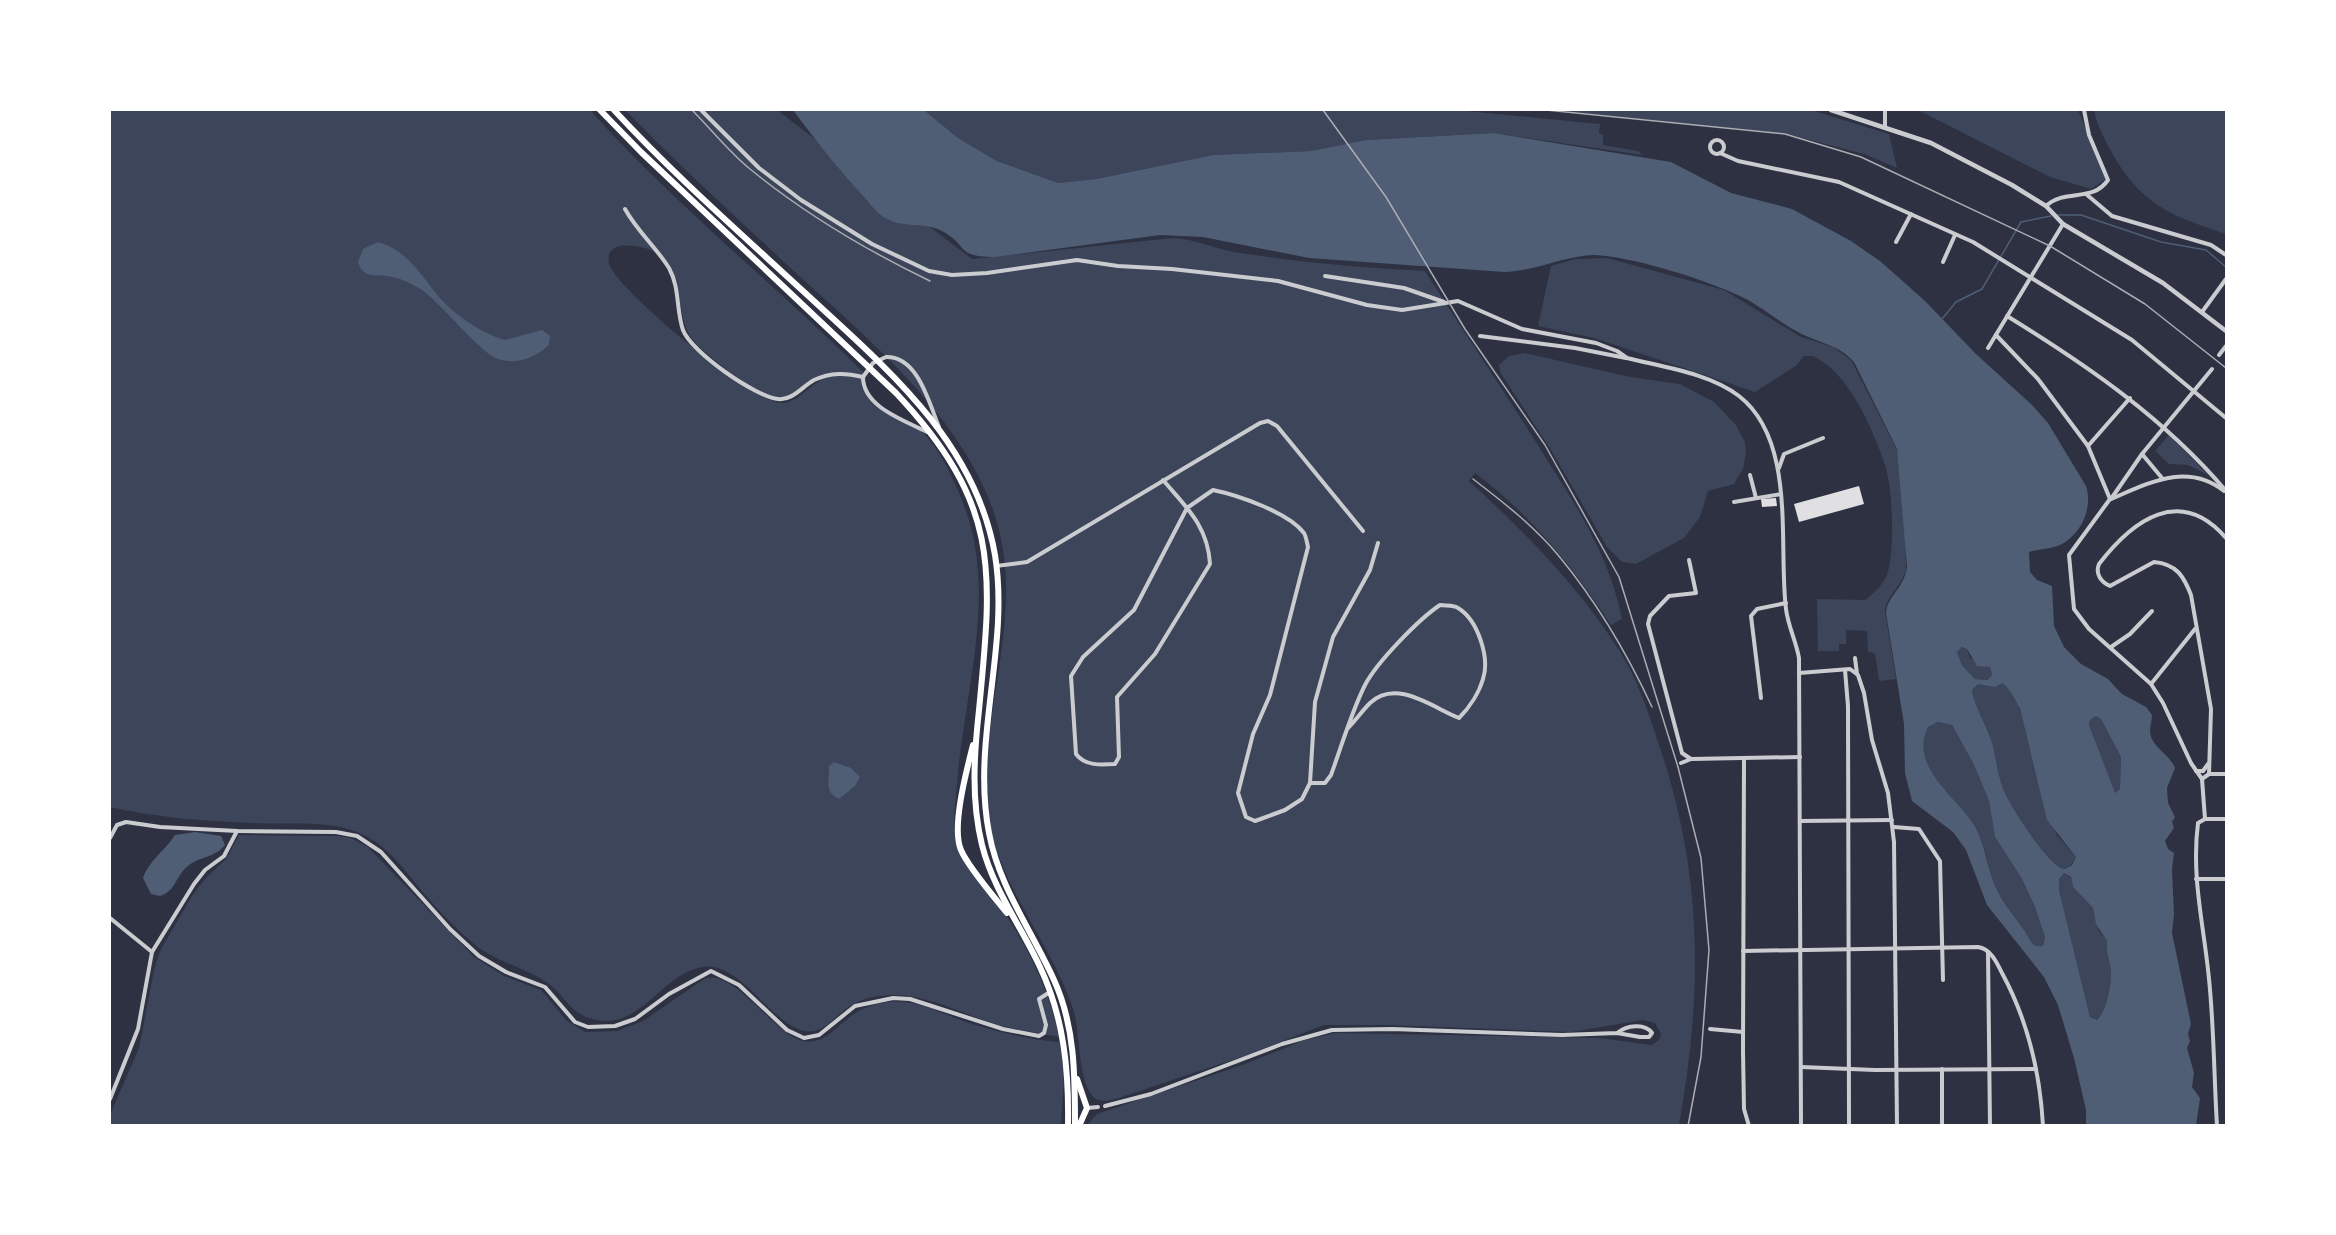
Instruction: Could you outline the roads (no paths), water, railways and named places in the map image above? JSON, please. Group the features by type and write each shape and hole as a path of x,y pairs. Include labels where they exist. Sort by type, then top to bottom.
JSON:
{"highway":[{"path":"600,110 641,152 842,339 896,393 934,435 950,457 974,505 987,566 988,601 977,730 974,800 982,845 990,872 1050,992 1058,1017 1066,1058 1068,1125"},
{"path":"614,110 736,229 902,385 940,428 965,466 976,490 989,530 996,566 997,620 984,751 985,814 998,867 1009,895 1040,951 1062,1001 1072,1043 1077,1125"},
{"path":"977,730 963,784 959,821 961,850 1019,927"},
{"path":"1075,1074 1087,1108 1077,1125"}],"street":[{"path":"701,110 759,168 801,200 872,244 935,272 952,275 987,273 1077,260 1278,281 1367,305 1402,310 1458,301 1522,328 1596,343 1617,351 1627,358"},
{"path":"1831,110 1949,151 2047,207 2062,223 2155,278 2226,332"},
{"path":"1885,110 1885,127"},
{"path":"2047,207 2058,196 2086,194 2102,187 2109,178 2093,144 2084,110"},
{"path":"1720,153 1738,160 1839,182 1955,234 1992,254 2140,346 2226,418"},
{"path":"2086,194 2112,216 2211,245 2226,255"},
{"path":"625,209 635,228 672,275 678,290 684,334 698,351 720,367 763,394 780,400 828,375 845,373 863,377"},
{"path":"1896,242 1911,214"},
{"path":"1988,348 2062,223"},
{"path":"1943,262 1955,234"},
{"path":"1325,276 1404,288 1444,302"},
{"path":"2202,312 2226,279"},
{"path":"2007,316 2103,377 2165,426 2226,492"},
{"path":"1996,335 2038,379 2088,446 2110,499"},
{"path":"1480,336 1575,348 1627,358 1717,384 1738,395 1761,424 1772,448 1779,475"},
{"path":"2219,355 2226,346"},
{"path":"934,435 873,401 865,388 863,377 873,363 880,358 892,357 904,362 917,377 940,428"},
{"path":"2212,369 2142,454 2073,548 2068,562 2074,609 2089,629 2151,684 2169,713 2195,771 2202,779 2202,808 2195,852 2196,879 2209,976 2217,1125"},
{"path":"2088,446 2130,398"},
{"path":"996,566 1027,562 1260,423 1268,421 1277,426 1363,531"},
{"path":"1801,1125 1799,673 1798,650 1786,603 1779,466 1784,454 1823,438"},
{"path":"2142,454 2162,478"},
{"path":"1750,475 1756,498"},
{"path":"2110,499 2162,478 2194,477 2210,482 2226,492"},
{"path":"1163,480 1187,508 1201,524 1209,551 1210,564 1155,654 1117,697 1119,757 1115,764 1098,765 1080,760 1076,754 1071,676 1083,657 1134,610 1187,508 1213,490 1239,495 1259,504 1304,533 1308,547 1270,695 1253,734 1238,793 1246,818 1255,821 1285,810 1302,799 1310,783 1316,702 1333,637 1370,570 1378,543"},
{"path":"1734,502 1781,494"},
{"path":"2209,774 2211,709 2188,585 2183,576 2175,570 2161,563 2150,563 2120,584 2110,586 2100,579 2098,567 2130,528 2168,513 2180,512 2200,517 2214,525 2226,538"},
{"path":"1689,560 1696,593 1670,596 1648,620 1682,753 1691,759"},
{"path":"1761,698 1751,616 1757,609 1786,603"},
{"path":"1310,783 1325,783 1331,775 1348,728 1366,682 1419,618 1440,605 1457,607 1470,618 1483,646 1484,678 1467,709 1459,718 1418,698 1396,693 1372,701 1348,728"},
{"path":"2111,647 2130,634 2152,611"},
{"path":"2151,684 2196,629"},
{"path":"1855,658 1872,740 1888,793 1894,826 1897,1125"},
{"path":"1799,673 1848,670 1858,675"},
{"path":"1848,670 1849,1125"},
{"path":"1681,763 1691,759 1800,757"},
{"path":"1744,758 1744,1109 1749,1125"},
{"path":"2195,771 2203,771 2208,764"},
{"path":"2202,779 2209,774 2226,774"},
{"path":"2202,808 2205,819"},
{"path":"2199,821 2226,819"},
{"path":"1801,821 1892,820"},
{"path":"110,838 117,825 126,822 160,827 237,831 336,832 357,836 371,844 478,956 506,972 545,987 575,1022 588,1027 615,1026 635,1019 669,994 711,971 745,990 787,1029 804,1038 819,1035 855,1006 893,998 910,999 1002,1029 1039,1036 1044,1033 1046,1025 1039,999 1050,992"},
{"path":"1894,826 1919,829 1938,855 1943,980"},
{"path":"110,1099 138,1029 152,952 194,884 205,870 224,856 237,831"},
{"path":"2196,879 2226,879"},
{"path":"110,918 152,952"},
{"path":"1743,951 1978,947 1988,951 2016,1002 2036,1069 2043,1125"},
{"path":"1988,951 1990,1125"},
{"path":"1105,1106 1151,1094 1290,1041 1332,1030 1392,1029 1562,1035 1617,1033 1640,1037 1653,1033 1650,1029 1635,1027 1624,1028 1617,1033"},
{"path":"1710,1029 1743,1032"},
{"path":"1801,1067 1848,1070 2036,1069"},
{"path":"1942,1069 1942,1125"},
{"path":"1087,1108 1098,1107"}],"waterway":[{"path":"2056,215 2081,215 2161,242 2206,250 2226,267"},
{"path":"1942,319 1956,302 1982,289 2021,222 2051,216"}],"railway":[{"path":"692,110 742,162 792,201 859,244 930,281"},
{"path":"1323,110 1386,197 1465,329 1545,445 1619,577 1678,767 1701,858 1709,950 1701,1057 1688,1126"},
{"path":"1546,110 1785,134 1861,157 2050,246 2145,304 2226,368"},
{"path":"1473,479 1528,524 1549,544 1572,573 1610,628 1652,707"}]}
